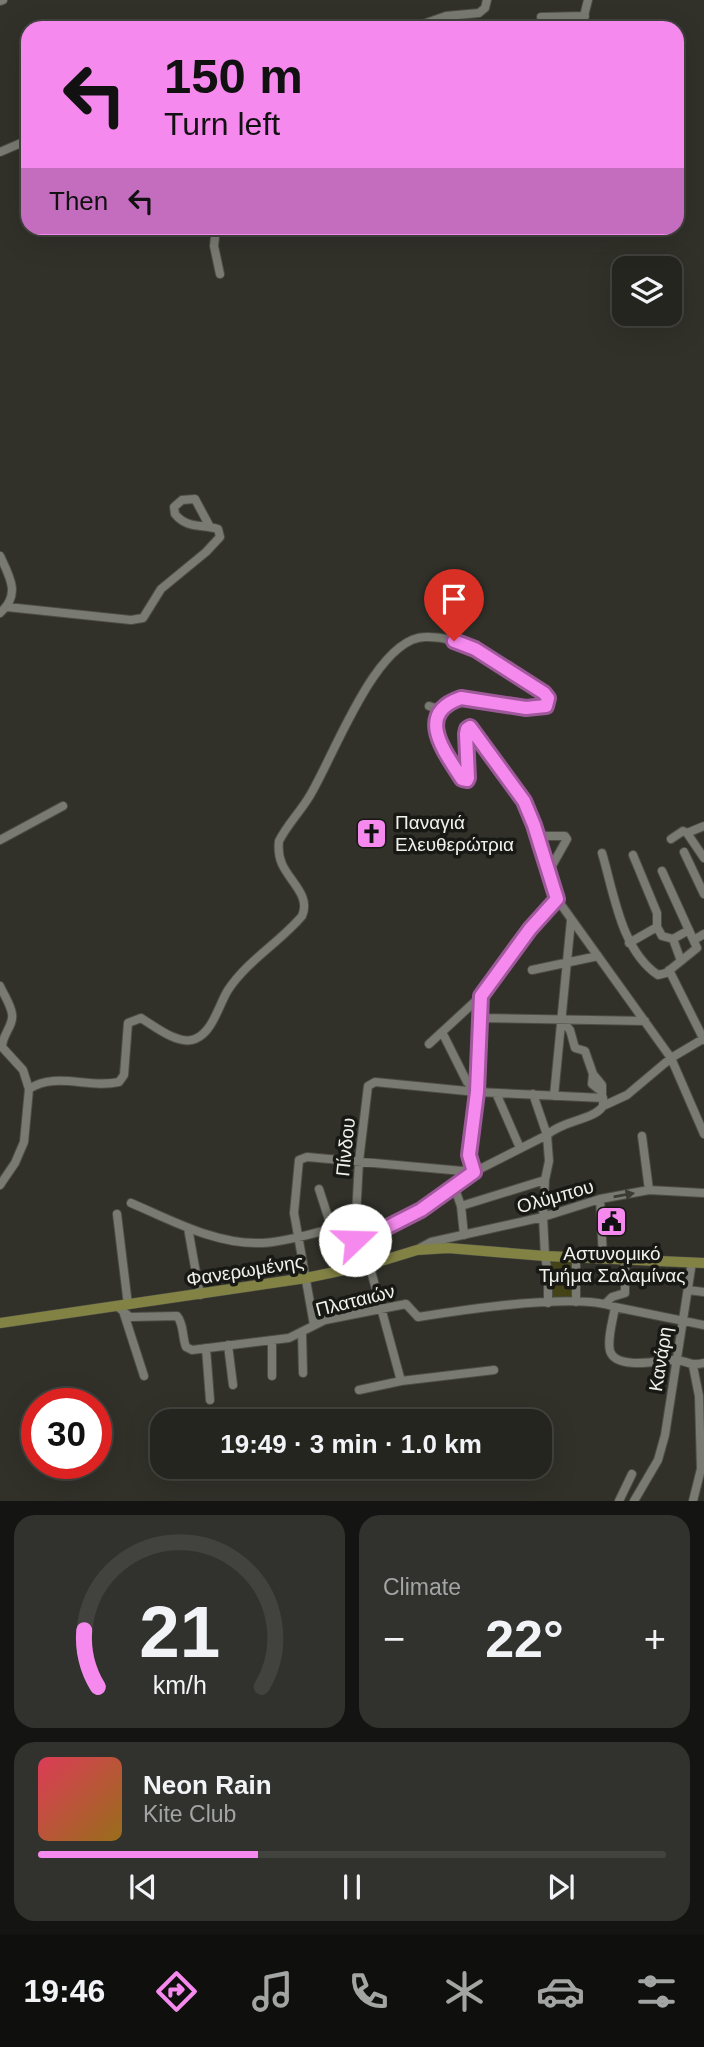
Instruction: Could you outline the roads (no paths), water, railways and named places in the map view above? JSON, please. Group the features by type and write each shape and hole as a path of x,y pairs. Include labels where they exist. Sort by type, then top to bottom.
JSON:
{"main road":[{"name":"Φανερωμένης","path":"0,1324 123,1309 306,1278 368,1265 417,1250 449,1248 576,1258 704,1262"}],"street":[{"path":"432,21 446,16 479,13 485,8 487,0"},
{"path":"583,21 589,0"},
{"path":"541,17 585,16"},
{"path":"0,152 21,143"},
{"path":"215,235 214,246 220,274"},
{"path":"0,556 13,589 4,610 131,620 143,618 161,589 220,537 218,528 191,526 183,522 175,514 174,507 182,500 195,499 210,527"},
{"path":"29,1089 46,1081 119,1082 124,1075 128,1023 136,1018 176,1038 188,1041 196,1039 208,1027 230,988 246,968 302,916 306,903 281,863 279,841 309,797 364,692 399,646 421,637 444,638 465,644 544,693 548,702 546,706 526,708 461,698 441,710 436,720 437,733 462,779 467,780 466,734 470,727 524,801 557,899 671,1058 704,1134"},
{"path":"429,706 441,710"},
{"path":"0,840 63,806"},
{"path":"671,839 683,831 687,833 704,826"},
{"path":"687,833 704,858"},
{"path":"537,836 565,836 567,839 549,871"},
{"path":"684,852 704,894"},
{"path":"602,853 629,943 656,974 662,975 696,950 663,871"},
{"path":"633,855 657,913 657,927 662,936 673,939 689,930"},
{"path":"429,1044 481,996 530,929 557,899"},
{"path":"554,1096 571,920"},
{"path":"629,943 657,927"},
{"path":"694,940 704,934"},
{"path":"673,939 681,961"},
{"path":"532,970 598,956"},
{"path":"442,1032 467,1082 477,1092 620,1099 671,1058 704,1039 670,970"},
{"path":"0,986 12,1014 2,1039 2,1047 23,1070 29,1089 24,1142 15,1163 0,1185"},
{"path":"474,1172 469,1155 477,1092 481,996"},
{"path":"480,1018 645,1021"},
{"path":"319,1189 332,1230 346,1239 362,1240 421,1210 474,1172 547,1135 557,1126 597,1114 603,1099 602,1084 593,1074 585,1051 575,1048 570,1030 561,1020"},
{"name":"Πίνδου","path":"401,1381 356,1216 368,1086 375,1082 477,1092"},
{"path":"496,1093 520,1148"},
{"path":"533,1094 547,1135 549,1161 543,1217 548,1303 606,1303 704,1325"},
{"path":"642,1136 649,1190"},
{"path":"314,1325 294,1213 299,1160 307,1157 474,1172"},
{"path":"461,1206 545,1180"},
{"path":"454,1186 461,1206 464,1235"},
{"name":"Ολύμπου","path":"417,1250 431,1242 543,1217 600,1199 649,1190 704,1193"},
{"path":"600,1199 603,1258"},
{"path":"131,1203 188,1228 226,1240 266,1242 332,1230"},
{"path":"117,1214 123,1309 144,1376"},
{"path":"188,1228 200,1295"},
{"path":"576,1258 576,1302"},
{"path":"606,1303 612,1297 625,1293 625,1259"},
{"name":"Κανάρη","path":"634,1501 658,1460 692,1262"},
{"path":"688,1290 704,1292"},
{"name":"Πλαταιών","path":"206,1348 289,1338 325,1320 406,1304 418,1317 548,1303"},
{"path":"615,1307 610,1349 613,1357 636,1364 677,1360 693,1366 704,1363"},
{"path":"123,1309 130,1317 177,1316 181,1320 186,1347 192,1350 206,1348 210,1401"},
{"path":"302,1332 303,1373"},
{"path":"272,1340 272,1377"},
{"path":"228,1345 233,1385"},
{"path":"693,1366 699,1396 703,1469 693,1501"},
{"path":"359,1390 401,1381 494,1370"},
{"path":"619,1501 632,1474"}],"place":[{"name":"Παναγιά Ελευθερώτρια","path":"372,833"},
{"name":"Αστυνομικό Τμήμα Σαλαμίνας","path":"612,1222"}]}
